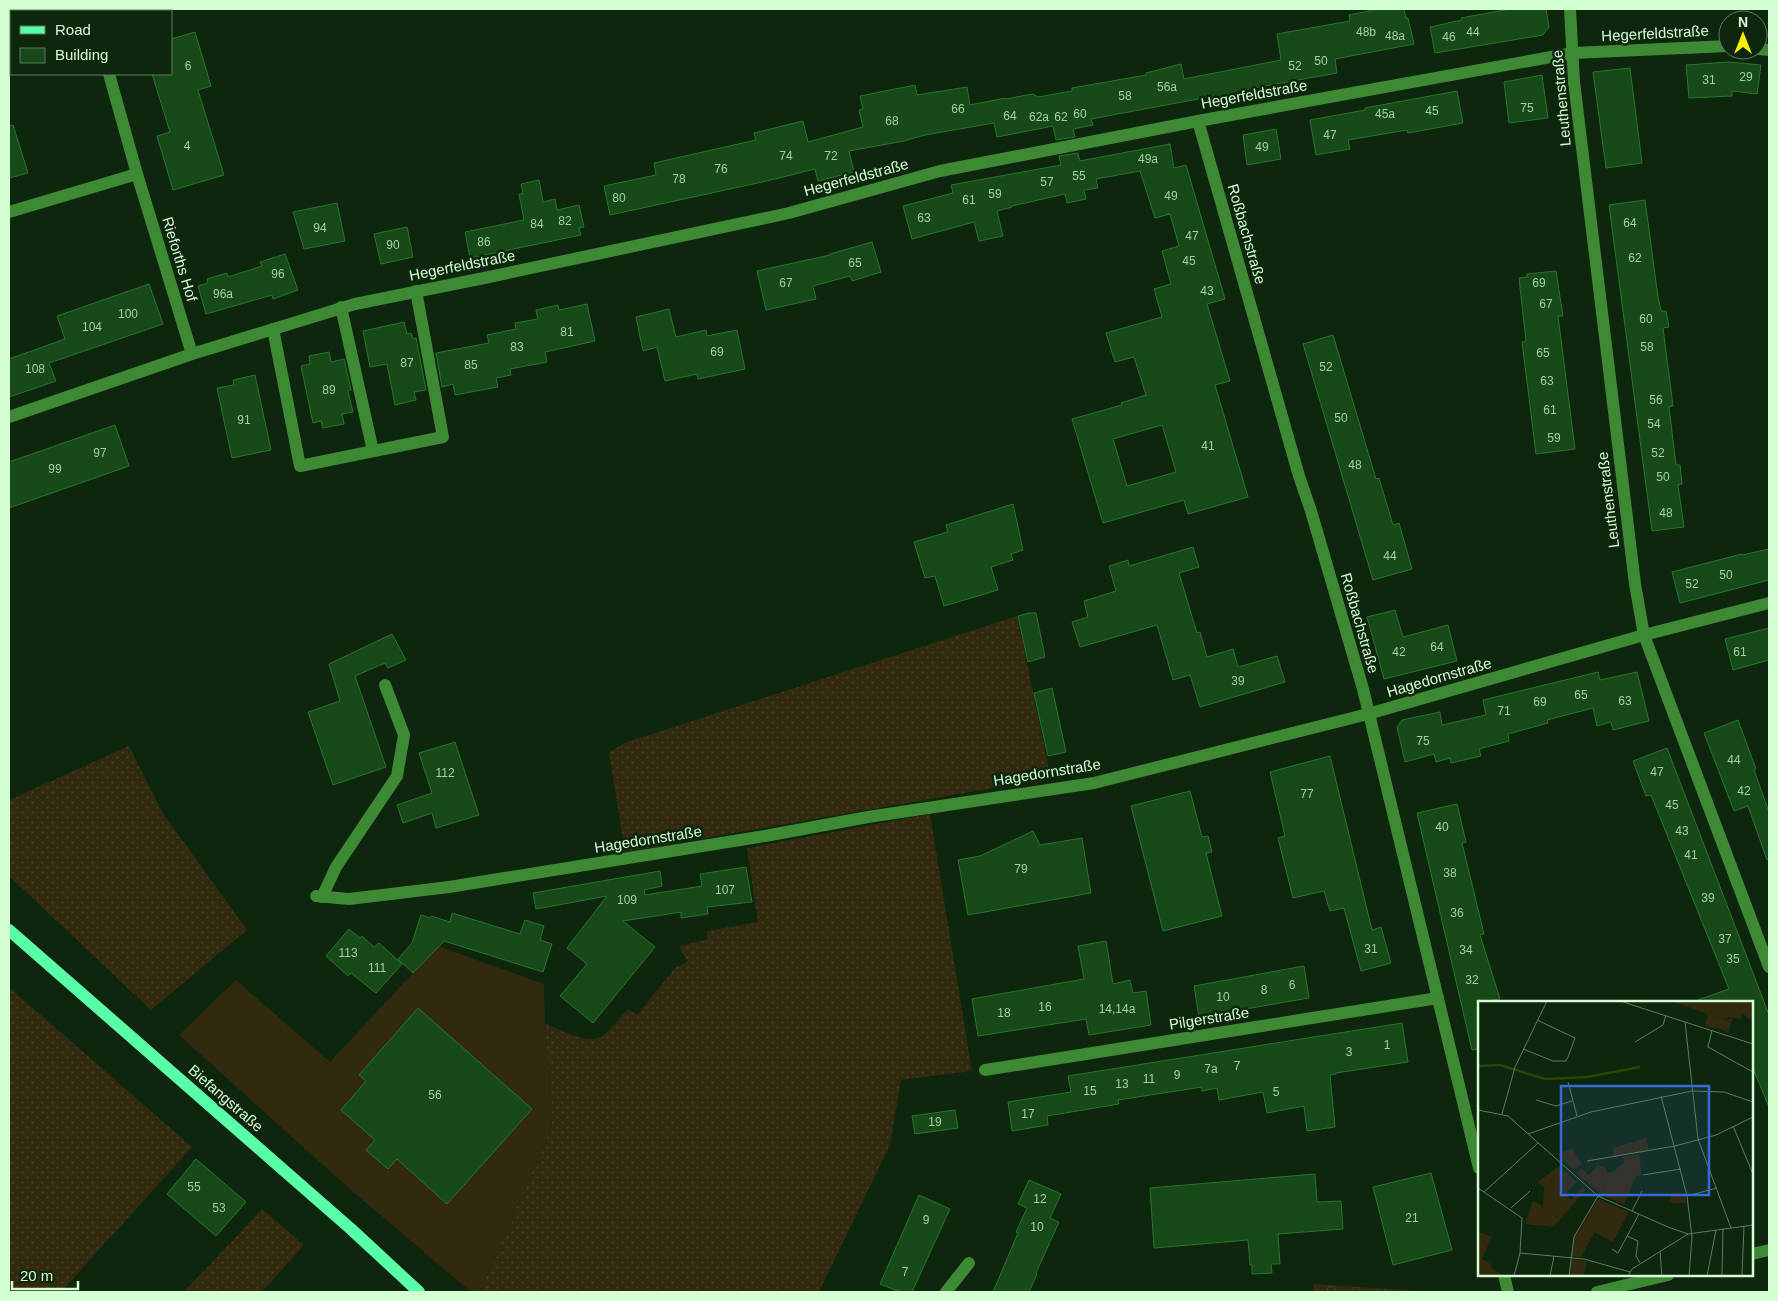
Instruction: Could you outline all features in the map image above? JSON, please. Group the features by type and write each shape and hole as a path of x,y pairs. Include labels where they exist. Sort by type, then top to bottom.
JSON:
{"main road":[{"name":"Biefangstraße","path":"9,930 350,1229 419,1292"}],"street":[{"name":"Leuthenstraße","path":"1570,9 1574,82 1634,574 1644,635 1769,967"},
{"name":"Hegerfeldstraße","path":"9,417 192,354 341,307 790,213 940,171 1198,121 1572,53 1718,46"},
{"name":"Rieforths Hof","path":"109,75 137,174 192,354"},
{"name":"Roßbachstraße","path":"1198,121 1299,476 1363,689 1478,1164"},
{"path":"9,212 137,174"},
{"path":"273,329 300,466 443,437 416,291"},
{"path":"341,307 373,451"},
{"name":"Hagedornstraße","path":"385,685 404,735 397,776 336,867 319,896 349,899 449,887 887,814 1094,782 1368,714 1644,635 1769,603"},
{"name":"Pilgerstraße","path":"984,1070 1438,998"},
{"path":"1753,1254 1769,1250"},
{"path":"946,1292 969,1262"},
{"path":"1504,1276 1508,1292"},
{"path":"1597,1292 1664,1276"}],"green space":[{"path":"1017,616 1051,778 625,852 609,753 624,743"},
{"path":"129,746 162,812 247,930 151,1010 9,876 9,800"},
{"path":"930,814 972,1071 901,1080 890,1145 819,1292 480,1292 552,1126 545,1023 574,1036 590,1039 598,1038 604,1035 628,1009 637,1015 675,968 688,961 680,946 708,939 707,931 758,922 747,848"},
{"path":"438,946 544,984 552,1126 480,1292 471,1292 344,1184 179,1035 236,980 330,1062"},
{"path":"9,987 192,1147 61,1292 9,1292"},
{"path":"262,1209 304,1245 262,1292 184,1292"},
{"path":"1314,1284 1435,1292 1313,1292"}],"building":[{"path":"1379,9 1404,9 1414,44 1335,59 1337,73 1254,88 1255,94 1215,102 1214,96 1091,119 1093,125 1073,129 1075,137 1056,140 1053,126 997,137 994,123 925,135 904,141 849,151 854,172 818,181 815,169 610,215 604,186 656,175 654,163 756,140 754,133 803,121 808,142 863,127 859,110 863,109 860,96 915,85 917,95 967,87 970,105 1033,94 1038,97 1072,91 1072,88 1146,75 1146,73 1181,64 1184,79 1281,60 1277,34 1350,21 1349,15"},
{"path":"1510,9 1546,9 1549,27 1543,35 1435,53 1430,27 1462,20 1461,18"},
{"path":"195,32 211,86 198,90 224,175 173,190 157,136 170,132 152,75 172,75 172,39"},
{"path":"1729,62 1761,65 1757,94 1732,91 1732,96 1689,98 1686,65"},
{"path":"1630,68 1642,163 1606,168 1593,72"},
{"path":"1542,75 1548,118 1509,123 1504,82"},
{"path":"1457,91 1463,123 1408,133 1407,130 1348,140 1350,149 1316,155 1310,120"},
{"path":"13,125 28,173 9,178 9,126"},
{"path":"1276,129 1281,159 1247,165 1243,135"},
{"path":"1170,144 1174,168 1186,165 1225,299 1207,304 1230,381 1215,385 1248,497 1188,514 1184,500 1103,523 1072,419 1122,405 1121,403 1146,395 1134,357 1115,362 1106,333 1162,317 1154,289 1171,284 1162,251 1179,246 1170,214 1155,218 1140,171 1096,179 1098,188 1084,190 1086,199 1067,203 1065,194 997,211 1003,236 979,241 974,222 912,239 903,206 953,193 951,185 1061,165 1059,156 1078,153 1080,161","holes":["1162,425 1176,472 1127,486 1113,439"]},
{"path":"539,180 543,202 555,199 557,210 579,205 584,227 579,228 581,235 470,258 465,232 524,220 519,194 523,194 521,184"},
{"path":"1645,200 1658,297 1661,311 1666,311 1669,327 1663,328 1673,406 1669,407 1676,465 1680,465 1682,484 1678,485 1684,527 1652,531 1609,205"},
{"path":"337,203 345,241 304,249 293,212"},
{"path":"407,227 413,257 381,264 374,234"},
{"path":"872,242 881,272 852,281 850,276 813,286 816,299 766,310 757,271 830,255"},
{"path":"285,254 298,290 273,299 272,295 206,314 198,286 208,283 207,279 227,273 228,277 262,266 260,262"},
{"path":"1556,271 1563,316 1558,316 1575,449 1536,454 1522,342 1526,341 1519,278 1527,277 1527,274"},
{"path":"149,284 163,324 49,363 56,381 9,397 9,359 65,339 57,316"},
{"path":"587,304 595,341 545,352 547,362 510,369 511,375 496,378 498,387 455,395 453,384 442,387 436,353 489,343 487,335 516,329 515,323 538,319 536,310 558,305 559,310"},
{"path":"669,309 676,337 706,330 707,336 737,330 745,369 698,379 697,374 665,381 657,347 643,351 636,317"},
{"path":"404,322 407,334 411,333 413,339 416,338 426,390 414,392 416,400 395,405 387,364 370,367 363,331"},
{"path":"1333,335 1376,479 1379,478 1393,525 1399,523 1412,569 1373,580 1303,344"},
{"path":"329,352 331,362 344,359 351,390 348,391 353,412 342,414 344,424 323,428 321,421 313,423 301,366 310,364 309,356"},
{"path":"255,375 271,450 232,458 217,388 234,385 233,380"},
{"path":"115,425 129,466 9,508 9,462"},
{"path":"1013,504 1023,550 1011,554 1013,560 991,567 998,590 944,606 935,576 925,578 914,542 948,532 946,525"},
{"path":"1193,547 1199,567 1179,573 1197,633 1200,632 1207,657 1233,649 1238,667 1277,656 1285,682 1200,707 1190,675 1173,680 1157,625 1080,647 1072,622 1088,617 1084,601 1116,591 1109,566 1128,560 1129,566"},
{"path":"1769,549 1769,580 1680,603 1672,572"},
{"path":"1395,610 1403,637 1448,625 1457,661 1384,679 1367,617"},
{"path":"1036,613 1045,657 1028,662 1018,616"},
{"path":"1769,628 1769,660 1733,670 1725,639"},
{"path":"392,634 406,660 388,668 385,663 355,676 386,767 333,785 308,712 340,701 329,664"},
{"path":"1598,672 1600,680 1637,672 1649,721 1613,730 1611,722 1597,726 1593,708 1547,720 1548,723 1508,734 1509,741 1479,749 1481,756 1451,763 1450,758 1436,762 1434,754 1405,762 1397,727 1402,720 1440,712 1442,725 1486,715 1483,700"},
{"path":"1052,688 1066,752 1048,756 1034,693"},
{"path":"1738,720 1769,812 1769,859 1767,860 1748,806 1734,811 1704,733"},
{"path":"455,742 479,815 436,828 432,813 403,823 397,805 432,793 419,753"},
{"path":"1667,748 1769,1015 1769,1107 1753,1068 1753,1001 1698,1001 1729,989 1651,795 1646,796 1633,761"},
{"path":"1330,756 1372,930 1381,927 1391,963 1361,971 1344,908 1330,911 1324,891 1293,898 1278,838 1285,836 1270,772"},
{"path":"1190,791 1202,837 1208,836 1212,852 1206,853 1222,916 1163,931 1131,806"},
{"path":"1457,804 1466,842 1462,843 1484,934 1480,935 1500,999 1478,1001 1478,1049 1472,1050 1417,813"},
{"path":"1033,831 1040,845 1082,838 1091,893 968,915 958,860 980,856"},
{"path":"746,867 752,902 707,907 708,914 681,918 681,912 623,921 655,947 593,1023 560,996 587,964 567,948 607,896 536,909 533,893 660,871 662,886 644,890 645,895 702,886 700,874"},
{"path":"452,913 520,934 525,920 544,926 540,940 552,944 543,972 444,941 413,973 398,959 412,943 421,915 450,922"},
{"path":"349,929 360,938 362,936 374,947 379,943 402,964 376,993 351,973 348,976 326,956"},
{"path":"1106,941 1113,984 1130,980 1133,993 1146,991 1151,1025 1089,1035 1086,1019 978,1036 972,999 1084,979 1078,946"},
{"path":"1304,966 1309,998 1199,1017 1194,986"},
{"path":"418,1008 532,1109 447,1204 397,1159 388,1169 366,1150 375,1140 341,1110 366,1081 359,1075"},
{"path":"1402,1023 1408,1062 1330,1075 1335,1127 1307,1131 1304,1106 1267,1113 1263,1092 1219,1100 1217,1088 1202,1091 1202,1087 1118,1100 1119,1104 1047,1116 1048,1125 1012,1131 1008,1102 1071,1092 1068,1076"},
{"path":"955,1110 958,1128 915,1134 912,1116"},
{"path":"196,1159 246,1202 216,1236 167,1194"},
{"path":"1431,1173 1452,1250 1393,1265 1373,1187"},
{"path":"1315,1174 1317,1202 1341,1201 1343,1229 1278,1234 1280,1264 1271,1264 1272,1273 1252,1274 1248,1240 1154,1248 1150,1188"},
{"path":"1029,1180 1061,1194 1050,1218 1059,1222 1029,1292 993,1292 1027,1208 1018,1204"},
{"path":"919,1195 950,1209 912,1292 900,1292 880,1284"}]}
